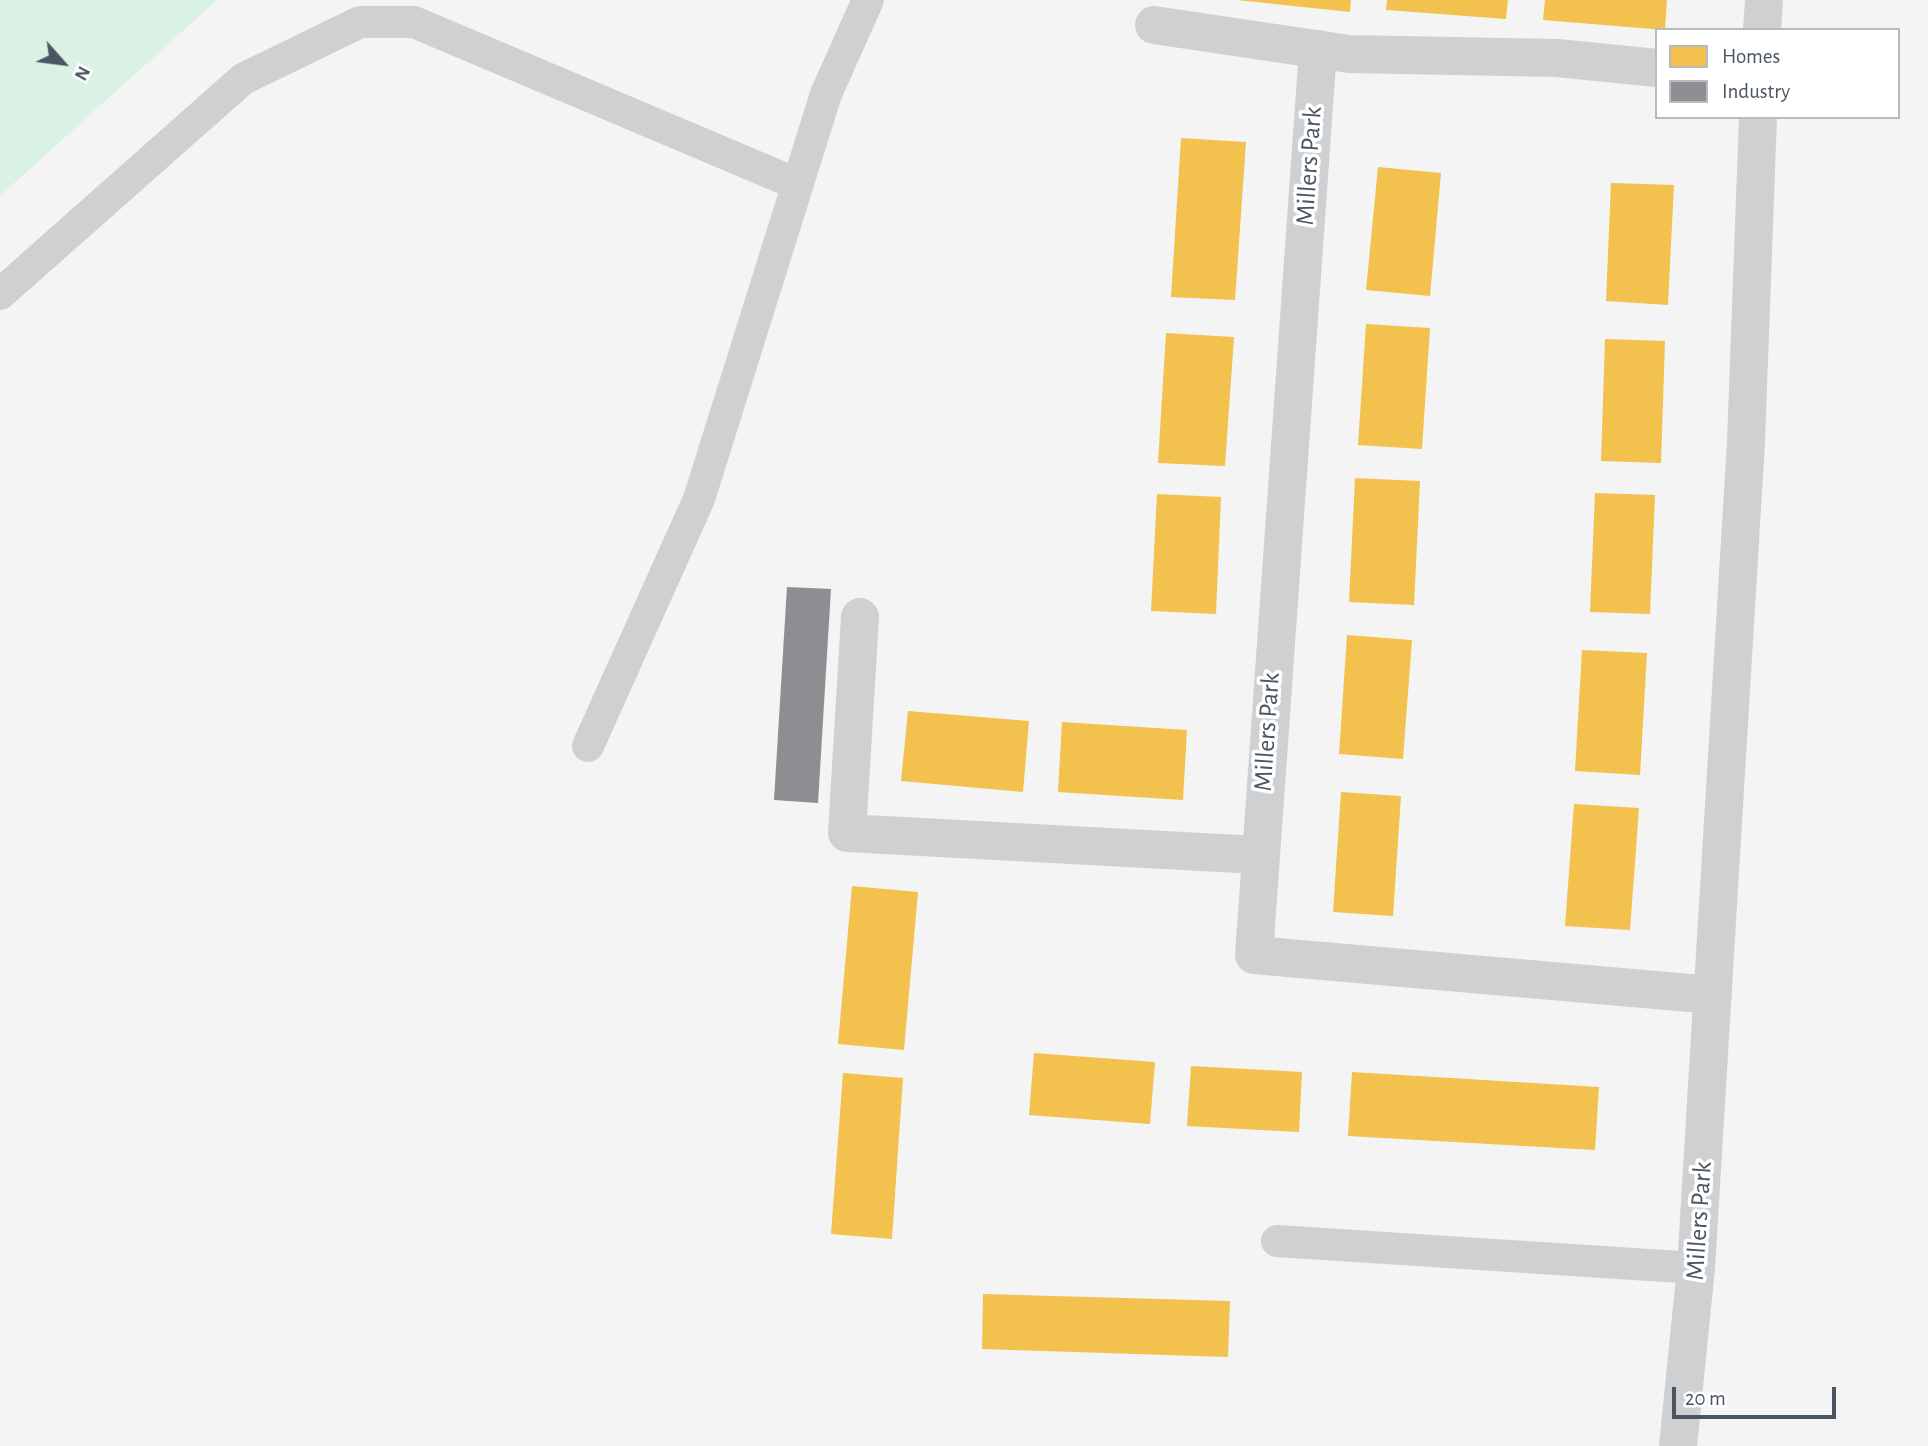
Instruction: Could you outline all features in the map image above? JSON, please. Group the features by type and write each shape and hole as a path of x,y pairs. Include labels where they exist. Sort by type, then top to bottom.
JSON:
{"street":[{"path":"1762,28 1764,0"},
{"path":"1154,25 1349,54 1557,58 1655,68"},
{"name":"Millers Park","path":"1318,49 1258,855 1254,955 1713,995"},
{"name":"Millers Park","path":"1678,1446 1696,1268 1713,995 1746,442 1758,119"},
{"path":"860,617 847,834 1258,855"}],"lane":[{"path":"588,746 699,499 826,94 868,0"},
{"path":"0,294 243,79 360,22 414,22 797,184"},
{"path":"1277,1241 1696,1268"}],"green space":[{"path":"0,0 217,0 0,196"}],"building: Homes":[{"path":"1237,0 1351,0 1350,12"},
{"path":"1387,0 1508,0 1506,19 1386,10"},
{"path":"1545,0 1667,0 1665,28 1543,20"},
{"path":"1181,138 1246,142 1235,300 1171,297"},
{"path":"1378,167 1441,173 1430,296 1366,290"},
{"path":"1611,183 1674,185 1668,305 1606,301"},
{"path":"1366,324 1430,328 1422,449 1358,445"},
{"path":"1166,333 1234,337 1225,466 1158,463"},
{"path":"1605,339 1665,341 1661,463 1601,461"},
{"path":"1355,478 1420,481 1414,605 1349,602"},
{"path":"1595,493 1655,495 1650,614 1590,612"},
{"path":"1157,494 1221,497 1216,614 1151,611"},
{"path":"1347,635 1412,640 1403,759 1339,754"},
{"path":"1582,650 1647,653 1640,775 1575,771"},
{"path":"908,711 1029,721 1023,792 901,781"},
{"path":"1062,722 1187,730 1183,800 1058,792"},
{"path":"1341,792 1401,796 1393,916 1333,912"},
{"path":"1574,804 1639,808 1630,930 1565,926"},
{"path":"852,886 918,892 904,1050 838,1044"},
{"path":"1034,1053 1155,1062 1150,1124 1029,1115"},
{"path":"1191,1066 1302,1072 1299,1132 1187,1126"},
{"path":"1352,1072 1599,1087 1595,1150 1348,1136"},
{"path":"843,1073 903,1078 892,1239 831,1234"},
{"path":"983,1294 1230,1301 1228,1357 982,1349"}],"building: Industry":[{"path":"787,587 831,589 818,803 774,800"}]}
